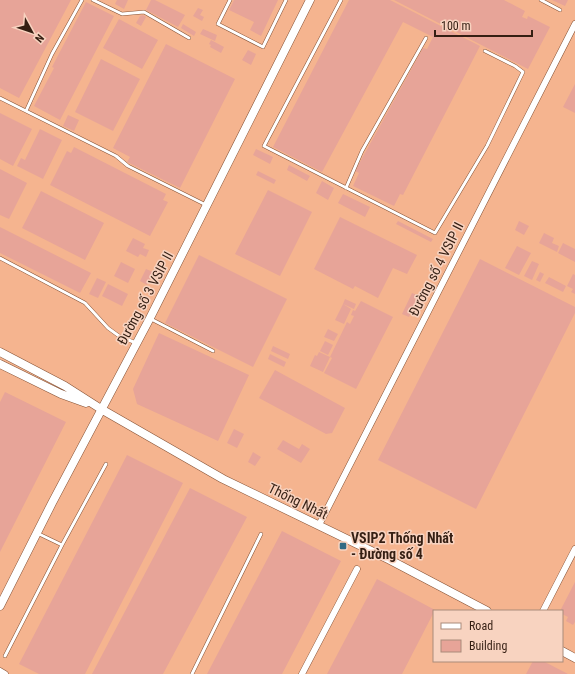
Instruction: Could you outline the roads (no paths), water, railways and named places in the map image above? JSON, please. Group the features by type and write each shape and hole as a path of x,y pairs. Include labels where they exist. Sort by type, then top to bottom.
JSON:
{"street":[{"name":"Đường số 3 VSIP II","path":"0,606 101,409 150,318 310,0"},
{"name":"Đường số 4 VSIP II","path":"319,525 575,24"},
{"name":"Thống Nhất","path":"0,352 65,386 101,409 223,479 390,560 485,610"},
{"name":"Thống Nhất","path":"0,364 61,394 101,409"},
{"path":"544,610 575,549"},
{"path":"302,674 357,569"},
{"path":"563,652 575,658"},
{"path":"0,671 5,674"}],"lane":[{"path":"26,111 52,54 82,0"},
{"path":"93,0 122,14 144,12 189,38"},
{"path":"230,0 218,24 263,47 286,0"},
{"path":"341,0 264,146 435,233 487,146 524,72 485,51"},
{"path":"541,0 560,10"},
{"path":"346,188 362,151 426,38"},
{"path":"0,98 116,156 128,166 206,206"},
{"path":"0,258 85,303 108,328 119,336 136,343"},
{"path":"150,318 213,351"},
{"path":"5,656 62,545 106,464"},
{"path":"37,533 62,545"},
{"path":"192,674 261,534"}],"place":[{"name":"VSIP2 Thống Nhất - Đường số 4","path":"343,546"}]}
